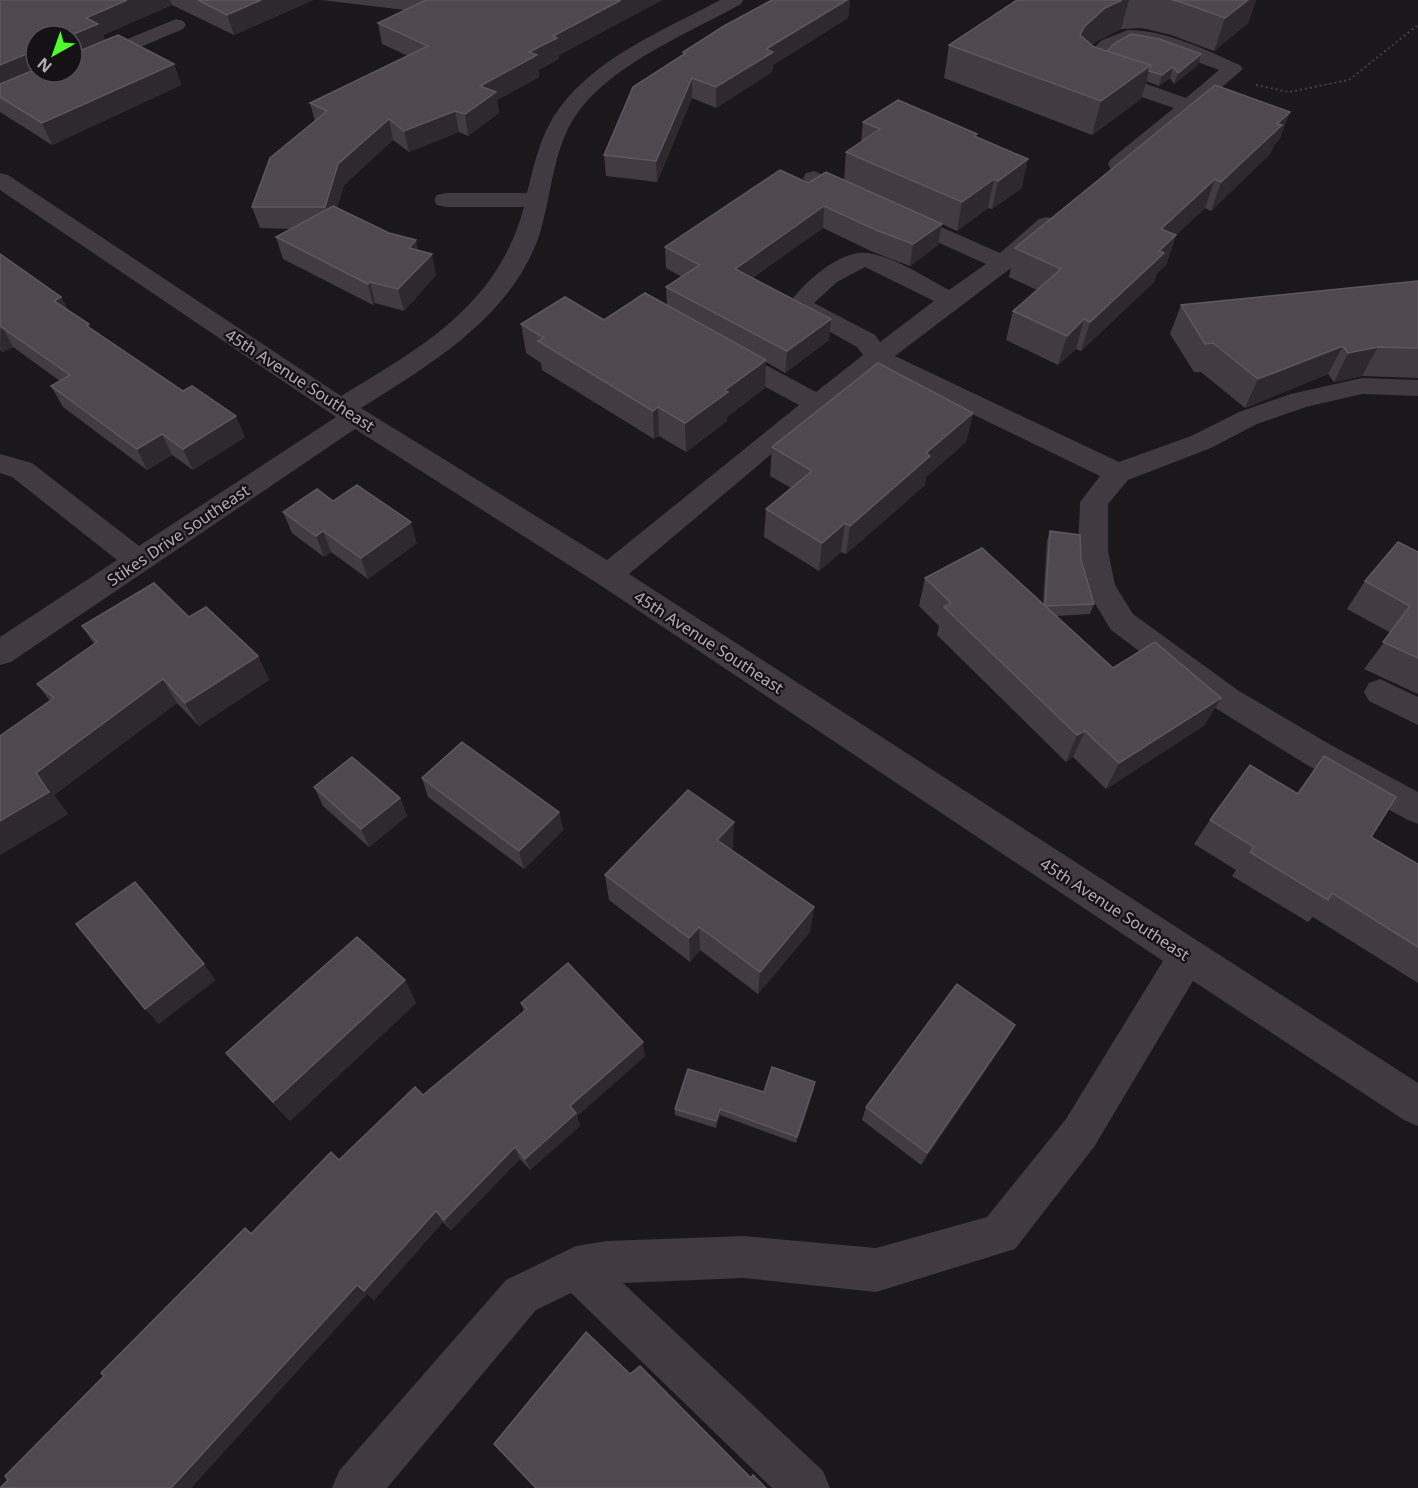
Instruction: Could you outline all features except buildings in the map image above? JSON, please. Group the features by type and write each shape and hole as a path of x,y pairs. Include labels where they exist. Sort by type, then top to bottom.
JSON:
{"street":[{"name":"Stikes Drive Southeast","path":"0,653 139,562 349,412 426,354 492,296 510,272 526,238 544,162 555,133 572,106 596,83 620,65 734,0"},
{"path":"84,64 176,25"},
{"path":"1098,182 1223,78 1233,69 1138,35 1113,41 1084,67 1093,74 1189,106"},
{"path":"814,178 1003,263"},
{"name":"45th Avenue Southeast","path":"0,180 349,412 608,575 1418,1106"},
{"path":"445,201 536,200"},
{"path":"608,575 818,404 951,300 1003,263 1061,212"},
{"path":"951,300 877,263 864,260 849,263 806,295 800,305 866,341 878,358 1118,473"},
{"path":"705,342 818,404"},
{"path":"1418,388 1362,386 1300,400 1248,418 1201,442 1118,473 1094,502 1093,550 1100,587 1122,622 1228,700 1319,756 1418,808"},
{"path":"0,462 22,470 139,562"},
{"path":"1380,692 1418,712"},
{"path":"363,1485 521,1295 576,1268 607,1262 744,1257 876,1270 1000,1234 1080,1133 1187,956"},
{"path":"576,1268 806,1488"}],"path":[{"path":"1223,78 1289,92 1349,80 1418,25"}]}
